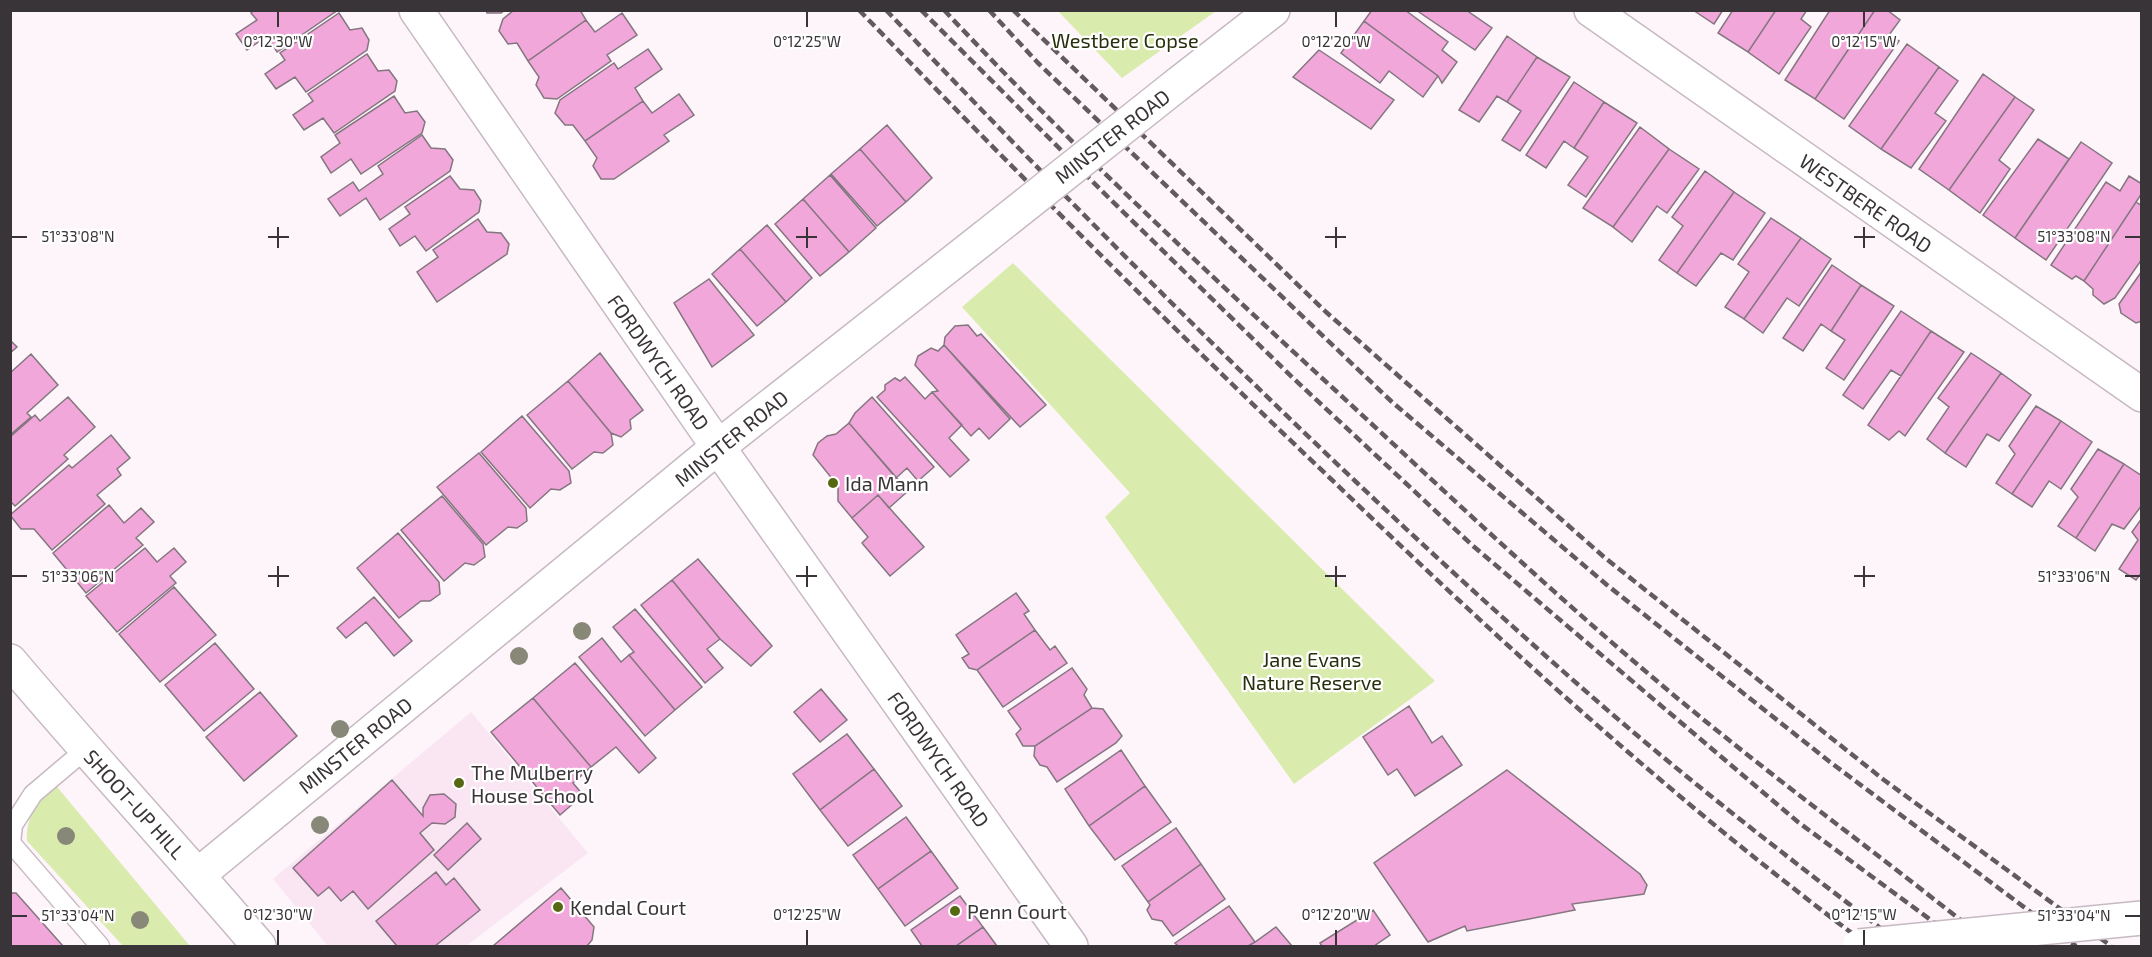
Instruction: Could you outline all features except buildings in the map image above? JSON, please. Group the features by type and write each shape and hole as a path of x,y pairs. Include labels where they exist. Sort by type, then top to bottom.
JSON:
{"street":[{"name":"FORDWYCH ROAD","path":"416,10 718,447 1071,946"},
{"name":"MINSTER ROAD","path":"198,875 718,447 1273,10"},
{"name":"WESTBERE ROAD","path":"1591,10 2142,395"},
{"name":"SHOOT-UP HILL","path":"10,661 85,750 259,946"},
{"path":"1859,946 2142,918"}],"lane":[{"path":"85,750 33,794 13,825 11,843 100,946"}],"shaded area":[{"name":"The Mulberry House School","path":"471,712 588,853 466,946 328,946 273,879"}],"green space":[{"name":"Westbere Copse","path":"1058,11 1216,11 1122,78"},
{"name":"Jane Evans Nature Reserve","path":"1013,263 1435,681 1294,784 1105,517 1130,493 962,307"},
{"path":"53,782 190,946 123,946 27,841 31,816"}],"railway":[{"path":"859,10 1152,306 1460,602 1660,779 1798,892 1869,946"},
{"path":"886,10 1237,368 1419,541 1641,739 1904,946"},
{"path":"921,10 1293,378 1472,545 1798,822 1966,946"},
{"path":"944,10 1039,108 1185,251 1565,602 1730,741 1993,946"},
{"path":"989,10 1038,63 1392,402 1607,585 1830,762 2076,946"},
{"path":"1013,10 1326,312 1604,557 1884,780 2111,946"}],"place":[{"name":"Ida Mann","path":"833,483"},
{"name":"The Mulberry House School","path":"459,783"},
{"name":"Kendal Court","path":"558,907"},
{"name":"Penn Court","path":"955,911"}]}
